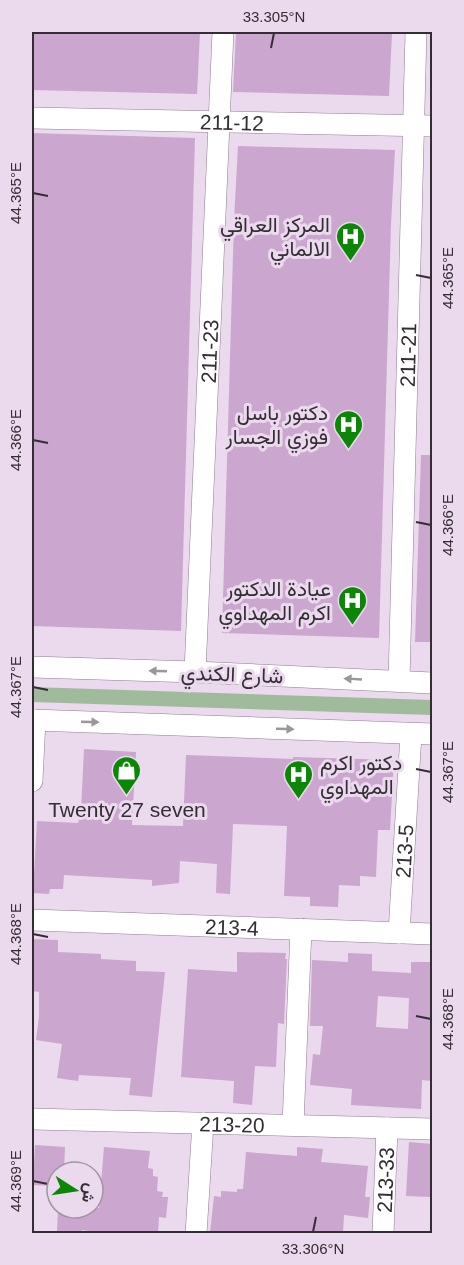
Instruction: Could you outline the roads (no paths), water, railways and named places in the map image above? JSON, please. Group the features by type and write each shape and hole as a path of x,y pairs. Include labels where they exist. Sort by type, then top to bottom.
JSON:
{"street":[{"name":"211-23","path":"195,672 222,32"},
{"name":"211-21","path":"399,681 423,126 416,32"},
{"name":"211-12","path":"32,118 423,126"},
{"name":"شارع الكندي","path":"32,667 432,683"},
{"path":"32,781 33,720 422,734"},
{"name":"213-5","path":"399,933 422,734"},
{"name":"213-4","path":"32,920 432,934"},
{"path":"293,1125 301,929"},
{"name":"213-20","path":"32,1119 432,1129"},
{"path":"196,1233 203,1123"},
{"name":"213-33","path":"383,1233 387,1128"}],"place":[{"name":"المركز العراقي الالماني","path":"351,262"},
{"name":"دكتور باسل فوزي الجسار","path":"349,450"},
{"name":"عيادة الدكتور اكرم المهداوي","path":"352,626"},
{"name":"Twenty 27 seven","path":"127,796"},
{"name":"دكتور اكرم المهداوي","path":"299,800"}]}
